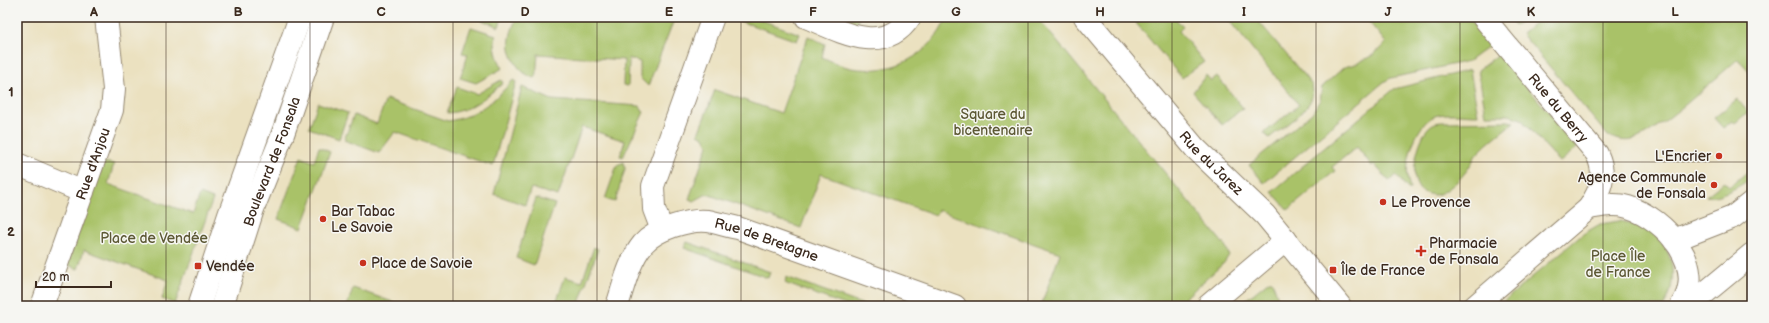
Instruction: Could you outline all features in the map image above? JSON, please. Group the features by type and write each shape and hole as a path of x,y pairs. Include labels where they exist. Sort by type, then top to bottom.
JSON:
{"street":[{"name":"Rue d'Anjou","path":"42,306 112,110 114,89 106,17"},
{"name":"Boulevard de Fonsala","path":"199,306 229,215 300,17"},
{"name":"Boulevard de Fonsala","path":"222,306 253,209 283,134 323,17"},
{"path":"662,230 654,209 653,186 713,17"},
{"path":"806,17 856,37 873,39 893,34 910,17"},
{"name":"Rue du Jarez","path":"1085,17 1194,148 1265,215 1340,306"},
{"name":"Rue du Berry","path":"1483,17 1597,154 1602,166 1602,176 1599,192 1589,208"},
{"path":"17,164 82,192"},
{"path":"1674,240 1733,217 1752,202"},
{"path":"1475,306 1589,208 1609,205 1628,207 1657,221 1674,240 1684,255 1689,274 1688,290 1681,306"},
{"name":"Rue de Bretagne","path":"617,306 631,263 644,243 662,230 684,223 707,221 738,228 955,306"},
{"path":"1208,306 1286,240"},
{"path":"1689,306 1752,254"}],"green space":[{"path":"475,17 502,17 499,27"},
{"path":"517,17 675,17 648,86 640,78 640,62 628,58 628,86 623,85 624,60 538,54 536,77 534,78 529,76 519,68 512,57 510,50 510,35"},
{"path":"742,17 753,17 800,34 797,41 740,21"},
{"path":"836,17 859,17 856,25"},
{"name":"Square du bicentenaire","path":"947,17 1037,17 1226,247 1229,255 1224,263 1176,306 1043,306 1041,305 1060,253 938,210 936,215 821,174 801,228 707,194 694,201 689,199 708,145 704,137 698,134 715,90 781,113 808,36 825,44 822,57 851,68 881,69 908,60 920,53 931,43 940,31"},
{"path":"1144,17 1174,17 1183,27 1179,31 1204,62 1182,78 1136,23"},
{"path":"1226,17 1255,17 1312,85 1313,93 1305,108 1291,122 1269,138 1264,133 1299,105"},
{"path":"1365,17 1468,17 1488,41 1489,46 1469,61 1391,78 1385,81 1264,183 1249,165 1312,113 1320,100 1322,87 1344,67 1356,64 1373,55 1386,43"},
{"path":"1508,17 1526,17 1515,26"},
{"path":"1542,17 1752,17 1752,74 1738,59 1686,104 1655,128 1632,140 1626,141 1617,139 1608,136 1522,34"},
{"path":"471,27 496,35 496,52 503,68 476,83 460,78 468,54 462,53"},
{"path":"1499,54 1578,147 1560,162 1521,119 1509,115 1486,115 1478,70"},
{"path":"1470,70 1478,115 1444,114 1435,116 1428,120 1416,137 1408,160 1408,181 1411,189 1408,189 1396,175 1389,181 1374,164 1372,166 1357,147 1332,167 1335,171 1288,210 1272,192 1394,89"},
{"path":"1206,75 1211,81 1217,76 1243,108 1222,125 1193,92"},
{"path":"501,80 503,83 478,102 463,110 447,113 457,87 477,94"},
{"path":"513,80 516,82 493,166 395,132 379,153 344,140 354,115 377,124 386,99 448,121 476,112 492,101"},
{"path":"522,87 552,100 640,106 644,112 623,157 620,156 625,141 582,127 558,196 531,188 525,205 494,194"},
{"path":"1737,99 1748,112 1735,123 1732,121 1723,128 1714,118"},
{"path":"318,103 348,113 339,139 309,128"},
{"path":"1441,122 1514,122 1491,140 1477,154 1463,175 1449,189 1434,195 1425,193 1419,189 1415,181 1416,156 1425,132 1429,127"},
{"path":"319,147 330,152 302,228 278,219 301,157 314,162"},
{"name":"Place de Vendée","path":"104,162 114,164 108,184 193,214 200,194 213,199 175,304 162,299 168,280 84,250 78,269 70,266 68,262"},
{"path":"624,162 625,169 615,202 605,199 617,165"},
{"path":"1752,168 1752,177 1743,184 1730,191 1717,195 1706,196 1724,182 1729,187"},
{"path":"536,198 555,204 534,265 516,258"},
{"name":"Place Île de France","path":"1619,221 1644,227 1659,238 1665,247 1672,266 1672,276 1671,287 1664,306 1498,306 1583,234 1600,224"},
{"path":"687,242 770,272 768,278 684,248"},
{"path":"594,247 598,249 578,306 555,306 565,277 582,282"},
{"path":"786,277 867,306 848,306 787,284 785,283"},
{"path":"1269,281 1272,281 1278,298 1271,306 1238,306"},
{"path":"353,288 404,306 347,306"}],"place":[{"name":"L'Encrier","path":"1719,156"},
{"name":"Agence Communale de Fonsala","path":"1714,185"},
{"name":"Le Provence","path":"1383,202"},
{"name":"Bar Tabac Le Savoie","path":"323,219"},
{"name":"Pharmacie de Fonsala","path":"1421,251"},
{"name":"Place de Savoie","path":"363,263"},
{"name":"Vendée","path":"198,266"},
{"name":"Île de France","path":"1333,270"}]}
